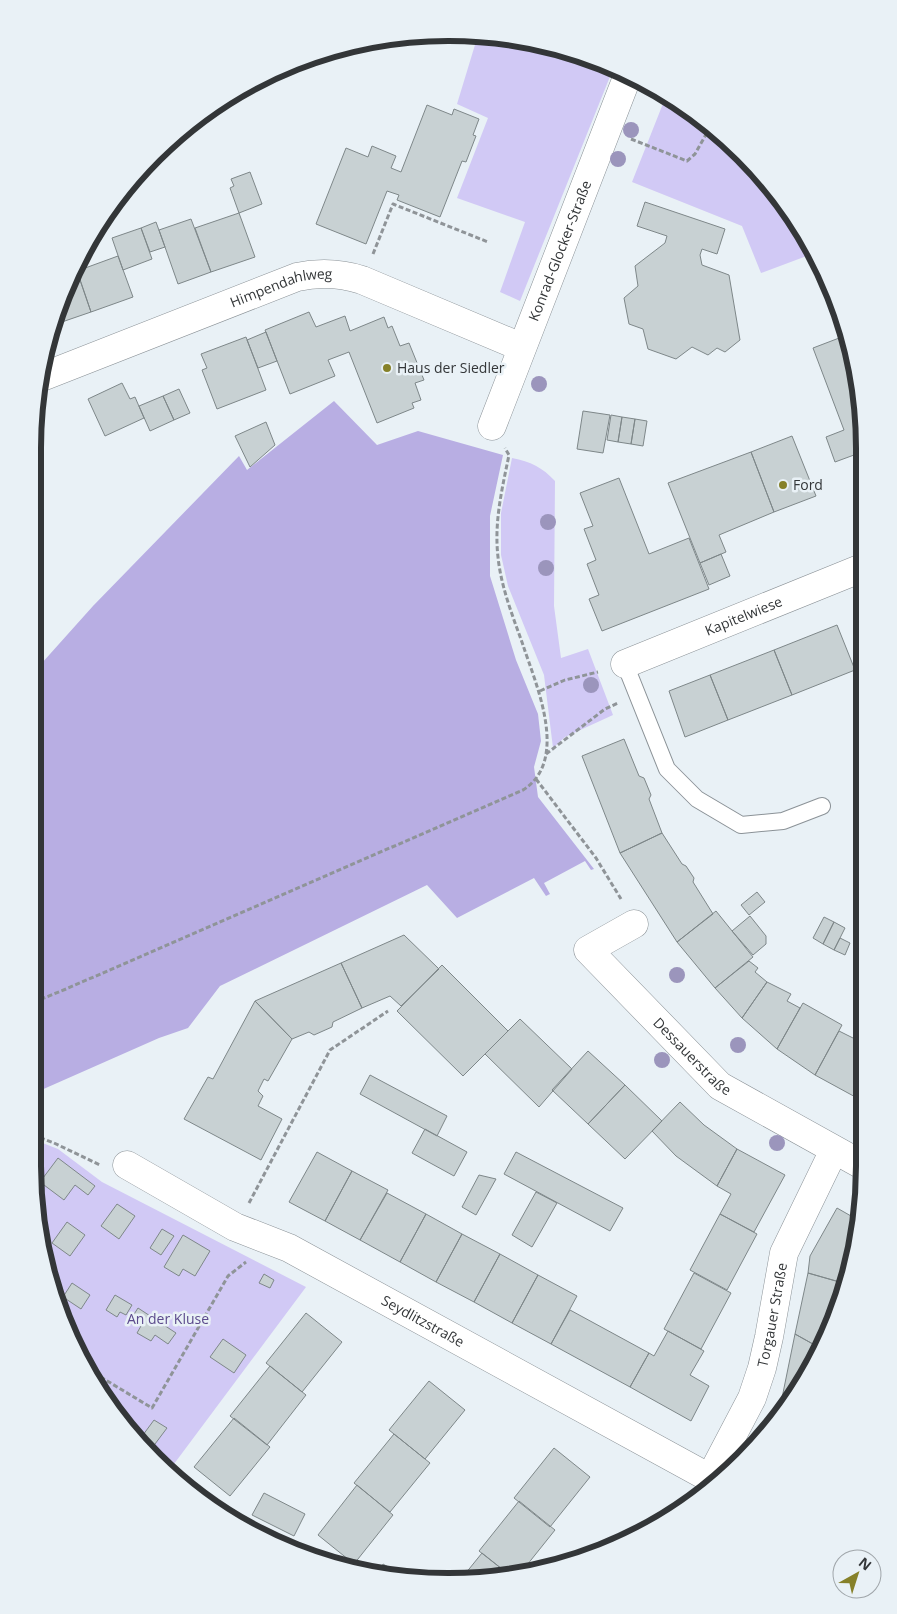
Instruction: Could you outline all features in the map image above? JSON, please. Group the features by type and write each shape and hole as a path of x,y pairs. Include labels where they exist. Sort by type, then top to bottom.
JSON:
{"street":[{"name":"Konrad-Glocker-Straße","path":"492,426 625,81"},
{"name":"Himpendahlweg","path":"48,375 298,277 327,273 362,280 521,347"},
{"name":"Kapitelwiese","path":"625,664 856,570"},
{"name":"Dessauerstraße","path":"634,924 588,950 720,1086 856,1162"},
{"name":"Torgauer Straße","path":"717,1472 752,1398 769,1337 784,1253 834,1150"},
{"name":"Seydlitzstraße","path":"127,1165 236,1228 273,1242 324,1267 709,1478"}],"lane":[{"path":"625,664 668,769 697,799 741,824 783,821 822,806"}],"path":[{"path":"606,130 686,161 696,154 707,134"},
{"path":"362,280 393,204 488,242"},
{"path":"41,998 59,992 523,790 536,779 546,754 546,722 540,691 509,606 498,557 498,510 509,455 492,426"},
{"path":"540,691 565,680 625,664"},
{"path":"546,754 605,709 637,695"},
{"path":"536,779 596,858 634,924"},
{"path":"236,1228 330,1050 388,1011"},
{"path":"41,1138 105,1167 127,1165"},
{"path":"102,1379 152,1408 228,1276 273,1242"}],"green space":[{"path":"476,42 528,49 554,55 611,75 520,301 500,292 525,222 457,198 488,118 457,104"},
{"path":"663,103 717,142 755,180 787,222 807,256 761,273 742,226 632,182"},
{"path":"512,458 536,466 555,481 554,606 561,658 588,649 613,715 565,737 553,748 544,675 508,586 501,555 501,513"},
{"name":"An der Kluse","path":"41,1142 58,1149 102,1182 306,1287 173,1465 142,1434 110,1392 83,1346 72,1321 55,1271 49,1245 42,1192"}],"shaded area":[{"path":"334,401 377,445 418,431 503,455 490,516 490,576 516,660 538,714 541,741 534,767 538,797 594,869 591,870 585,861 544,883 550,894 546,896 534,878 457,918 427,885 220,986 188,1028 159,1038 41,1090 41,664 93,606 239,456 247,470"}],"building":[{"path":"427,105 452,115 454,109 479,119 473,135 476,136 466,162 462,161 440,217 397,200 399,195 387,191 366,244 316,224 346,148 368,157 372,146 396,156 391,168 401,172"},
{"path":"250,172 262,204 239,213 230,188 234,186 231,179"},
{"path":"645,202 725,229 717,254 702,249 700,255 702,265 729,275 740,340 725,352 717,348 708,355 692,347 676,359 648,349 643,329 629,324 624,298 638,286 635,266 665,243 667,236 637,226"},
{"path":"239,213 255,257 211,272 195,228"},
{"path":"191,219 211,272 178,284 159,230"},
{"path":"156,222 165,247 150,252 141,228"},
{"path":"141,228 152,259 123,270 112,238"},
{"path":"118,256 133,297 91,312 79,277 83,269"},
{"path":"79,277 91,312 62,322"},
{"name":"Haus der Siedler","path":"309,312 316,327 345,316 350,331 384,317 388,328 392,326 400,346 409,343 424,380 415,383 421,400 412,403 414,408 377,423 349,352 328,360 335,376 290,394 265,330"},
{"path":"266,332 277,361 258,368 247,340"},
{"path":"246,337 266,390 217,409 202,370 207,368 201,354"},
{"path":"840,338 852,395 856,460 854,455 835,462 826,437 844,430 813,348"},
{"path":"122,383 130,399 135,397 144,418 105,436 88,399"},
{"path":"179,389 190,413 174,420 163,396"},
{"path":"163,396 174,420 150,431 139,406"},
{"path":"583,411 610,415 603,453 577,449"},
{"path":"611,415 622,417 618,442 607,440"},
{"path":"622,417 635,419 631,444 618,442"},
{"path":"635,419 647,421 643,446 631,444"},
{"path":"266,422 275,445 250,467 235,436"},
{"path":"792,436 816,496 774,512 751,452"},
{"path":"751,452 774,512 719,535 726,552 700,563 668,483"},
{"path":"619,478 649,554 689,538 709,589 602,631 589,599 599,595 587,564 596,560 584,529 593,526 580,493"},
{"path":"721,554 730,576 709,585 700,563"},
{"path":"837,625 855,670 792,695 774,650"},
{"path":"774,650 792,695 728,720 710,675"},
{"path":"710,675 728,720 685,737 669,691"},
{"path":"624,739 639,776 644,778 651,795 649,799 662,833 620,853 582,756"},
{"path":"662,833 682,864 686,866 694,878 693,882 713,914 677,942 620,853"},
{"path":"757,892 765,902 749,915 741,905"},
{"path":"716,911 753,957 715,988 677,942"},
{"path":"750,916 766,936 766,944 753,955 732,931"},
{"path":"824,917 834,922 823,944 813,938"},
{"path":"834,922 845,928 834,950 823,944"},
{"path":"404,935 439,969 401,1006 390,996 362,1008 341,963"},
{"path":"840,938 850,943 845,955 834,950"},
{"path":"749,961 758,968 755,972 767,982 742,1018 715,988"},
{"path":"341,963 362,1008 333,1022 332,1027 314,1035 309,1032 292,1039 255,1001"},
{"path":"442,965 508,1031 463,1076 397,1011"},
{"path":"767,982 791,994 787,1001 800,1008 777,1049 742,1018"},
{"path":"255,1001 292,1039 268,1081 264,1079 258,1091 263,1096 258,1106 282,1119 261,1160 184,1119 208,1077 213,1079"},
{"path":"803,1003 842,1025 815,1075 777,1049"},
{"path":"520,1019 572,1069 539,1107 485,1054"},
{"path":"839,1031 856,1040 856,1097 815,1075"},
{"path":"588,1051 625,1085 588,1124 552,1090"},
{"path":"370,1075 447,1116 437,1136 360,1094"},
{"path":"625,1085 662,1121 625,1159 588,1124"},
{"path":"680,1102 704,1125 737,1149 717,1186 676,1156 652,1131"},
{"path":"425,1129 467,1152 454,1176 412,1153"},
{"path":"737,1149 785,1175 754,1232 720,1214 731,1194 717,1186"},
{"path":"317,1152 352,1171 325,1221 289,1202"},
{"path":"516,1152 623,1208 610,1231 504,1174"},
{"path":"58,1158 95,1186 88,1195 75,1185 64,1200 42,1183 42,1180"},
{"path":"352,1171 388,1190 360,1240 325,1221"},
{"path":"479,1175 496,1179 476,1215 462,1207"},
{"path":"536,1192 557,1203 532,1247 512,1235"},
{"path":"387,1193 426,1214 400,1262 360,1240"},
{"path":"117,1204 135,1216 119,1239 101,1226"},
{"path":"837,1208 852,1217 848,1245 839,1282 808,1273 810,1256"},
{"path":"426,1214 462,1234 436,1282 400,1262"},
{"path":"720,1214 757,1234 727,1290 690,1270"},
{"path":"67,1222 85,1235 70,1256 52,1243"},
{"path":"162,1229 174,1236 161,1255 150,1248"},
{"path":"462,1234 500,1254 474,1302 436,1282"},
{"path":"183,1235 210,1251 195,1276 183,1269 179,1276 164,1267"},
{"path":"500,1254 538,1275 512,1323 474,1302"},
{"path":"694,1273 731,1293 701,1349 664,1329"},
{"path":"808,1273 839,1282 814,1345 795,1334"},
{"path":"264,1274 274,1280 270,1288 259,1283"},
{"path":"538,1275 577,1296 551,1344 512,1323"},
{"path":"72,1283 90,1295 81,1309 63,1297"},
{"path":"115,1295 132,1305 126,1315 120,1312 117,1317 106,1310"},
{"path":"138,1308 176,1333 168,1344 155,1335 151,1341 137,1333 141,1326 131,1319"},
{"path":"570,1310 649,1353 630,1387 551,1344"},
{"path":"306,1313 342,1342 302,1392 266,1363"},
{"path":"668,1331 704,1351 690,1375 709,1386 691,1421 630,1387 649,1353 654,1356"},
{"path":"795,1334 814,1345 787,1392 783,1393"},
{"path":"223,1339 246,1355 234,1373 210,1357"},
{"path":"270,1366 306,1395 267,1445 230,1416"},
{"path":"429,1381 465,1410 425,1459 389,1430"},
{"path":"234,1418 270,1447 230,1496 194,1467"},
{"path":"154,1420 167,1428 154,1446 143,1435"},
{"path":"394,1434 430,1463 390,1512 354,1483"},
{"path":"554,1448 590,1477 550,1527 514,1498"},
{"path":"357,1485 393,1515 356,1562 350,1561 318,1535"},
{"path":"264,1493 305,1514 294,1536 252,1515"},
{"path":"519,1501 555,1530 527,1565 502,1569 479,1551"},
{"path":"482,1553 502,1569 475,1572 466,1572"}],"place":[{"name":"Haus der Siedler","path":"387,368"},
{"name":"Ford","path":"783,485"}]}
